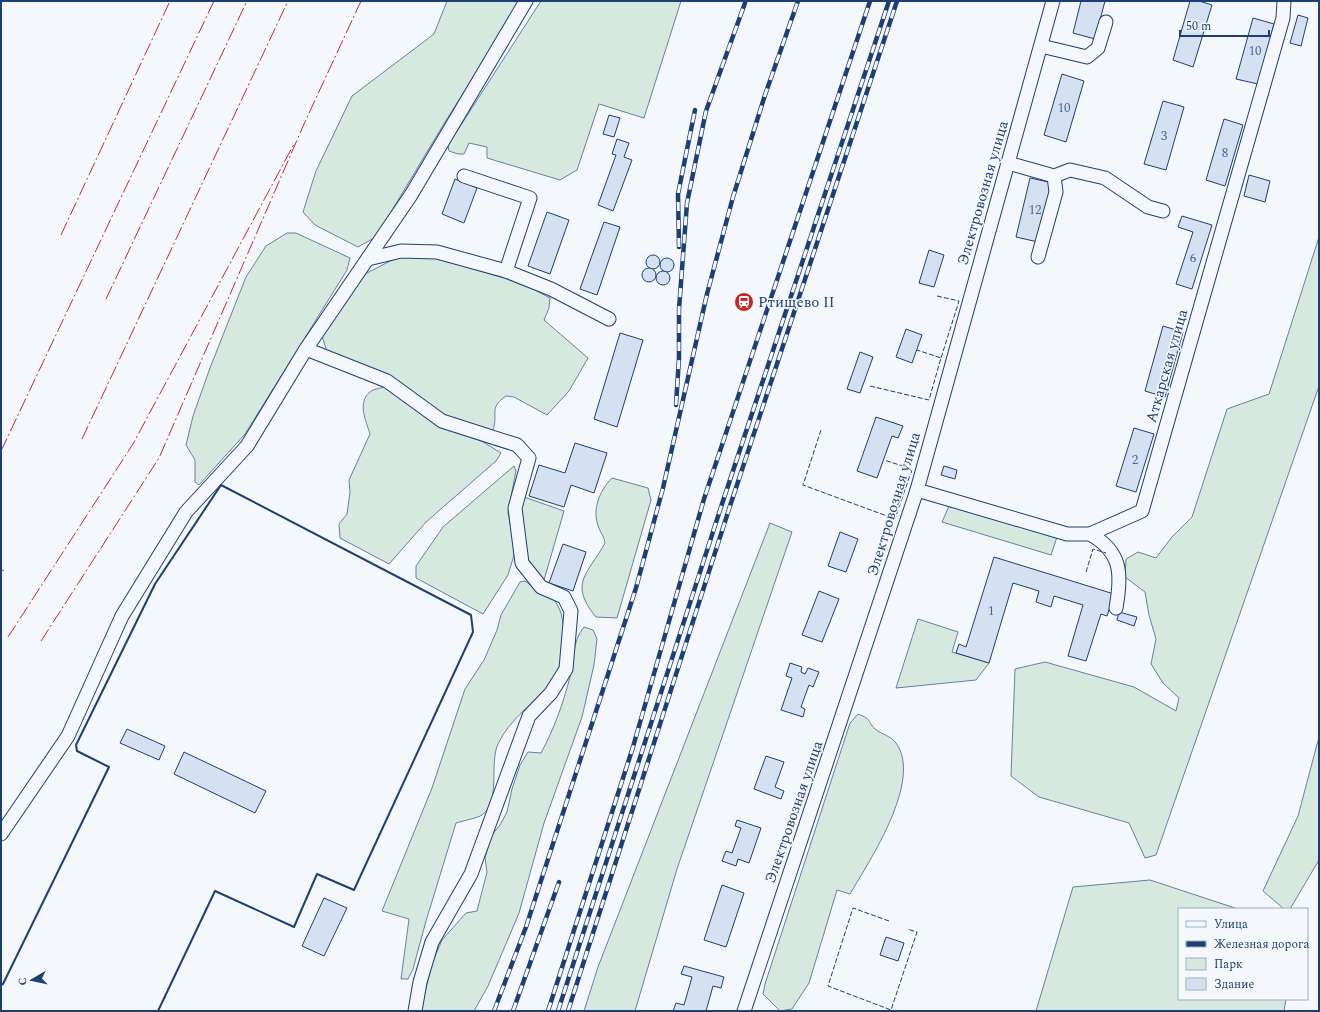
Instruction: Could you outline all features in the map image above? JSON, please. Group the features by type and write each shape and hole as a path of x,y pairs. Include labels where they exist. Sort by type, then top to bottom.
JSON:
{"street":[{"path":"1,834 68,736 122,616 186,512 247,446 306,349 368,260 410,195 526,1"},
{"name":"Электровозная улица","path":"744,1011 917,490 1053,1"},
{"name":"Аткарская улица","path":"917,490 1066,534 1090,534 1142,511 1283,18 1284,1"},
{"path":"1041,46 1087,57 1098,48 1106,22"},
{"path":"1008,163 1054,176 1070,170 1105,178 1148,207 1163,211"},
{"path":"464,176 530,198 506,271"},
{"path":"1038,257 1056,192 1054,176"},
{"path":"368,260 401,251 438,252 506,271 551,289 609,319"},
{"path":"306,349 387,381 442,421 517,445 529,458 515,508 522,563 540,587 564,597 571,611 566,669 551,693 529,716 471,874 432,942 420,982 415,1011"},
{"path":"1090,534 1104,542 1113,555 1118,566 1120,586 1116,608"}],"green space":[{"path":"447,1 521,1 442,127 376,237 358,247 315,225 303,212 316,171 352,96 434,34"},
{"path":"541,1 681,1 644,118 599,104 577,170 560,180 487,158 487,147 469,143 464,154 458,154 449,151 448,145"},
{"path":"287,233 296,233 350,258 347,270 245,434 199,485 195,482 195,460 186,445 193,416 210,368 246,277 266,246"},
{"path":"1319,237 1319,386 1156,855 1145,858 1129,823 1039,797 1011,776 1015,669 1045,662 1134,687 1176,711 1179,698 1163,683 1151,664 1156,639 1149,615 1145,592 1125,577 1126,559 1138,552 1156,558 1171,538 1192,517 1227,409 1269,394"},
{"path":"398,257 433,257 524,284 550,298 549,308 544,320 588,358 569,391 547,415 514,397 506,396 495,408 495,421 492,432 448,419 327,352 322,336 365,274"},
{"path":"385,387 437,426 480,440 501,453 496,461 426,522 389,564 340,538 339,524 347,514 350,492 349,480 370,434 365,418 363,406 364,401 366,396 371,391"},
{"path":"514,466 516,471 508,512 515,552 508,575 483,614 416,578 416,566 443,527"},
{"path":"612,478 648,488 651,500 617,618 596,617 583,595 582,587 587,571 605,543 597,521 596,507 604,488"},
{"path":"524,497 564,511 544,580 535,573 526,558 519,508"},
{"path":"949,506 1057,537 1051,555 942,522"},
{"path":"770,523 792,532 677,869 635,1011 584,1011 598,967"},
{"path":"525,581 538,591 550,596 557,604 561,614 564,638 563,651 557,674 545,690 509,726 498,744 494,761 493,792 488,809 480,816 456,823 413,969 408,979 401,979 409,919 382,911 432,788 465,689 484,660 497,630 501,615 520,582"},
{"path":"918,619 958,632 952,652 989,663 976,680 896,688"},
{"path":"584,627 593,630 597,639 594,665 582,717 544,823 519,913 488,986 474,1011 421,1011 431,966 442,940 466,913 477,911 487,872 485,858 491,836 500,825 507,812 512,789 520,765 528,752 541,753 550,735 567,687 577,638"},
{"path":"858,714 868,719 875,729 896,743 903,759 903,777 899,798 891,820 850,894 837,890 809,983 792,1009 780,1011 763,994 765,984 850,723"},
{"path":"1319,737 1319,860 1291,908 1283,908 1263,891 1298,816"},
{"path":"1150,880 1235,908 1178,908 1178,1000 1286,1000 1284,1011 1036,1011 1073,887"}],"building":[{"path":"1081,1 1105,1 1095,39 1073,33"},
{"path":"1190,1 1199,1 1212,5 1193,67 1173,60"},
{"path":"1298,15 1308,18 1301,46 1290,43"},
{"path":"1253,18 1274,24 1258,84 1236,79"},
{"path":"1062,74 1084,81 1066,142 1044,135"},
{"path":"1163,101 1184,107 1166,170 1144,164"},
{"path":"609,115 620,118 614,137 603,134"},
{"path":"1224,119 1243,125 1225,186 1206,180"},
{"path":"617,139 629,143 624,157 632,160 613,211 598,205 616,155 612,154"},
{"path":"1249,175 1270,181 1265,202 1244,196"},
{"path":"1030,178 1053,183 1038,242 1016,237"},
{"path":"455,179 477,188 464,223 442,214"},
{"path":"547,212 569,220 550,274 528,266"},
{"path":"1182,216 1212,225 1192,289 1176,284 1193,232 1178,227"},
{"path":"604,222 620,227 597,295 580,289"},
{"path":"929,250 944,255 934,287 919,283"},
{"path":"653,255 658,257 660,262 658,267 653,269 648,267 646,262 648,257"},
{"path":"667,258 672,260 674,265 672,270 667,272 662,270 660,265 662,260"},
{"path":"649,268 654,270 656,275 654,280 649,282 644,280 642,275 644,270"},
{"path":"663,271 668,273 670,278 668,283 663,285 658,283 656,278 658,273"},
{"path":"1163,326 1183,332 1165,397 1145,391"},
{"path":"906,329 922,335 912,363 896,357"},
{"path":"620,333 643,340 617,427 594,419"},
{"path":"860,352 873,357 860,393 847,389"},
{"path":"876,417 903,426 898,438 892,436 877,478 857,471"},
{"path":"1134,428 1154,434 1136,492 1116,486"},
{"path":"575,443 607,453 594,493 571,485 564,507 529,496 539,465 565,473"},
{"path":"944,466 957,470 955,479 941,475"},
{"path":"840,532 858,539 846,572 828,566"},
{"path":"563,544 586,552 573,591 549,583"},
{"path":"994,557 1114,594 1107,616 1101,614 1086,661 1068,656 1083,605 1054,596 1051,607 1036,602 1039,591 1013,583 989,663 956,653 959,644 966,647"},
{"path":"819,591 839,599 822,642 802,635"},
{"path":"1119,612 1137,617 1134,626 1117,620"},
{"path":"790,663 802,667 801,672 805,674 808,668 819,672 813,687 809,685 801,707 805,709 803,717 781,710 792,678 786,676"},
{"path":"127,729 165,746 159,760 120,743"},
{"path":"184,752 266,791 255,813 174,774"},
{"path":"766,756 784,762 775,787 784,791 781,799 754,789"},
{"path":"737,820 761,828 749,863 738,859 736,866 722,861 726,851 732,853 741,828 735,826"},
{"path":"722,885 744,893 726,947 704,940"},
{"path":"324,898 347,908 324,956 302,946"},
{"path":"886,937 904,943 898,961 880,955"},
{"path":"684,966 724,977 721,988 713,986 706,1011 673,1011 676,1003 684,1005 692,977 681,974"}],"railway":[{"path":"494,1011 526,927 636,588 663,488 707,294 733,197 765,95 798,1"},
{"path":"548,1011 633,747 704,499 870,1"},
{"path":"558,1011 722,504 889,1"},
{"path":"568,1011 730,506 897,1"},
{"path":"676,405 679,358 679,309 687,203 706,111 745,3"},
{"path":"679,247 678,194 695,110"},
{"path":"513,1011 559,882"}],"fence":[{"path":"937,296 959,301 941,358"},
{"path":"870,386 929,400 941,358 917,350"},
{"path":"821,430 803,485 895,519 912,469 884,460"},
{"path":"1086,572 1093,549 1106,553"},
{"path":"889,921 853,908 828,986 891,1010 917,932 907,929"}],"wall":[{"path":"1,985 3,984 109,767 77,751 76,745 155,584 221,485 471,615 473,632 354,890 317,874 294,927 215,891 158,1011"}],"power":[{"path":"61,235 170,1"},
{"path":"1,451 214,1"},
{"path":"106,299 247,1"},
{"path":"82,439 288,1"},
{"path":"41,641 159,458 304,124 361,1"},
{"path":"8,637 133,444 294,144"}],"place":[{"name":"Ртищево II","path":"744,302"}]}
